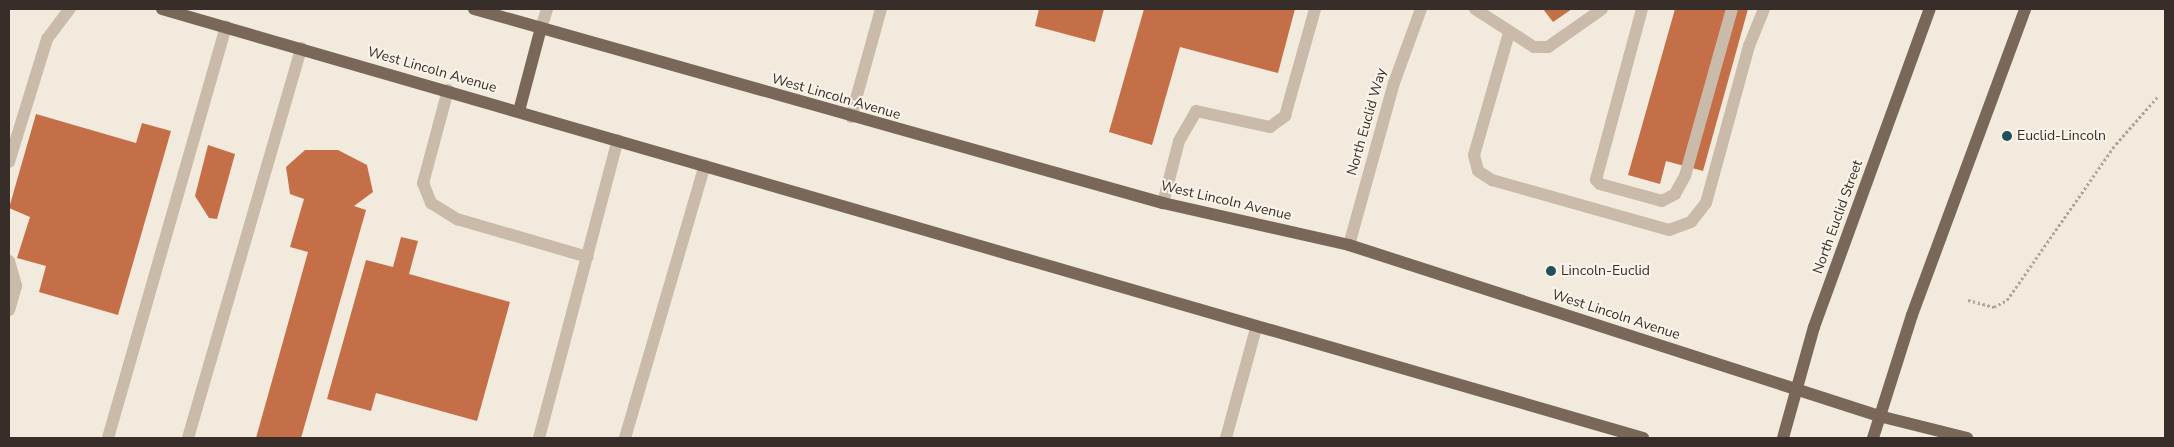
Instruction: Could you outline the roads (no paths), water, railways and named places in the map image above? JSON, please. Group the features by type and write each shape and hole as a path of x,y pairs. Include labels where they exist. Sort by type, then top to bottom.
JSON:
{"main road":[{"name":"West Lincoln Avenue","path":"162,9 448,90 1256,328 1643,438"},
{"name":"West Lincoln Avenue","path":"474,9 851,117 1163,203 1349,245 1879,416 1967,438"},
{"name":"North Euclid Street","path":"1783,438 1814,327 1930,9"},
{"path":"1873,438 1912,315 2025,9"},
{"path":"519,111 541,28"}],"street":[{"path":"9,162 47,39 70,9"},
{"path":"541,28 547,9"},
{"path":"851,117 881,9"},
{"path":"1163,203 1179,141 1196,111 1270,127 1285,116 1315,9"},
{"name":"North Euclid Way","path":"1349,245 1394,83 1421,9"},
{"path":"1475,9 1509,33 1534,47 1548,47 1602,9"},
{"path":"1642,9 1596,180 1600,184 1662,201 1675,194 1685,176 1732,9"},
{"path":"1509,33 1474,155 1478,171 1492,180 1669,230 1692,222 1706,203 1749,46 1764,9"},
{"path":"108,438 226,27"},
{"path":"188,438 301,48"},
{"path":"448,90 423,183 430,203 457,219 588,257"},
{"path":"539,438 618,140"},
{"path":"626,438 705,165"},
{"path":"9,261 16,286 9,310"},
{"path":"1226,438 1256,328"}],"place":[{"name":"Euclid-Lincoln","path":"2007,136"},
{"name":"Lincoln-Euclid","path":"1551,271"}]}
